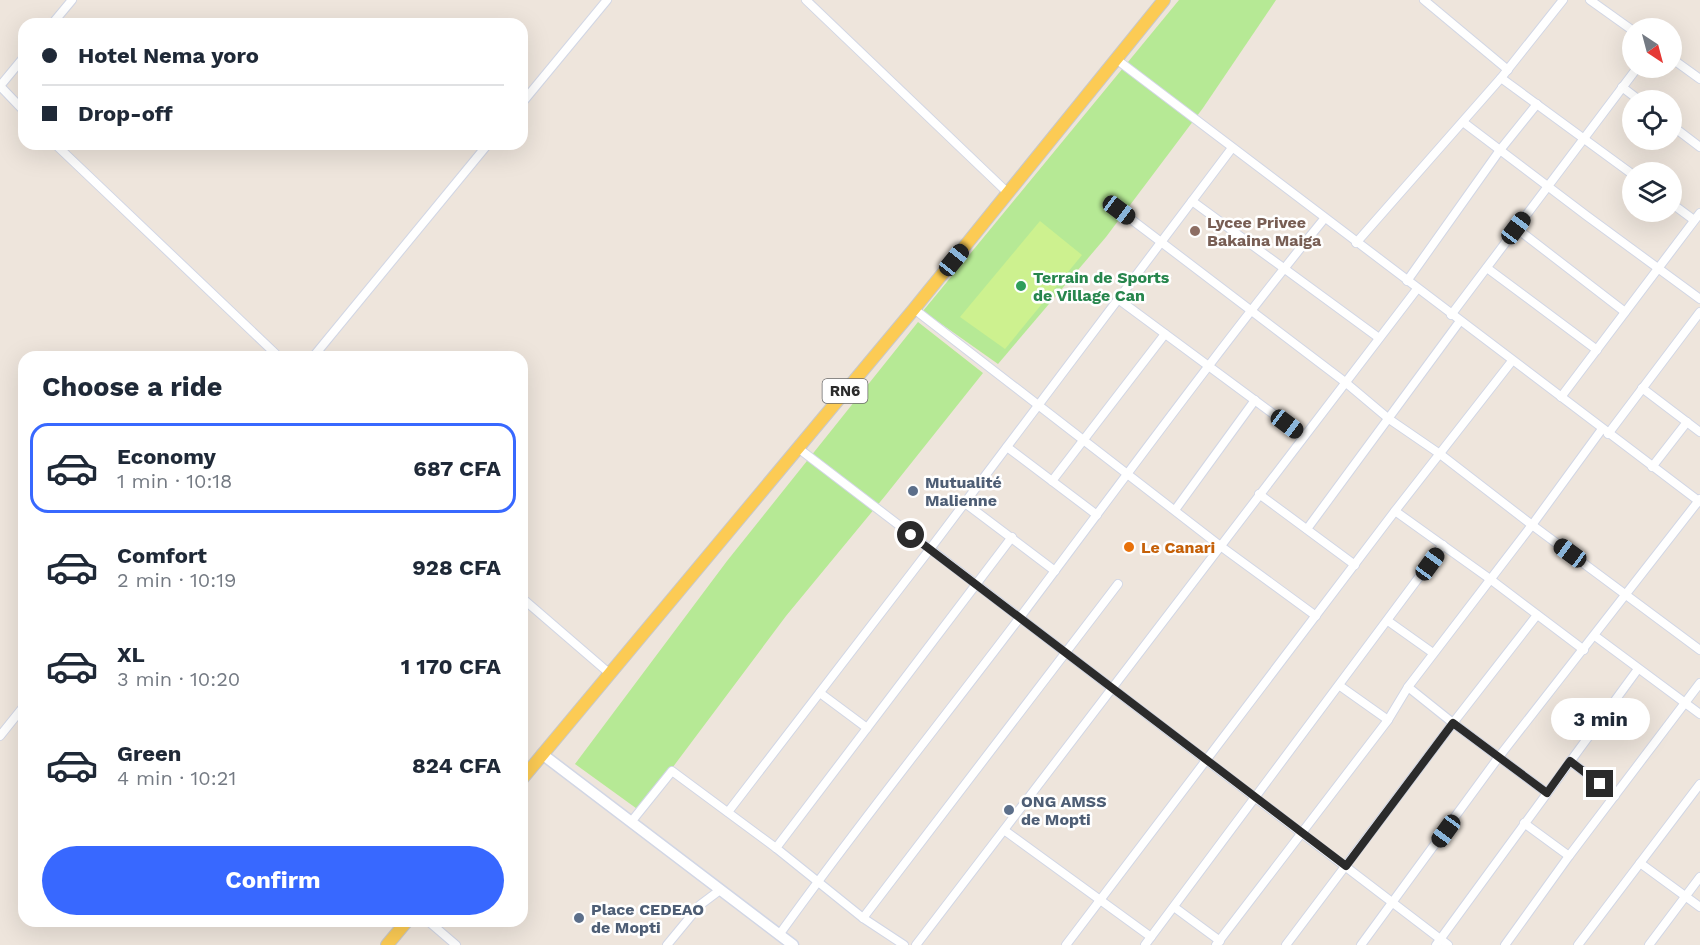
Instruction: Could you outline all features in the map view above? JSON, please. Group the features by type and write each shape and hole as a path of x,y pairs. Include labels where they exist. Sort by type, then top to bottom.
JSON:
{"main road":[{"name":"RN6","path":"528,772 914,309 1164,0"},
{"path":"387,945 402,927"}],"street":[{"path":"57,18 72,0"},
{"path":"528,96 607,0"},
{"path":"806,0 1008,193"},
{"path":"1424,0 1508,70"},
{"path":"1356,243 1508,70 1563,0"},
{"path":"1590,0 1622,23"},
{"path":"1116,59 1324,219 1700,501 1498,758 1361,945"},
{"path":"18,64 0,86 18,105"},
{"path":"1682,66 1700,79"},
{"path":"1501,78 1622,167"},
{"path":"1451,315 1629,78"},
{"path":"1622,87 1626,90"},
{"path":"1407,281 1500,150 1537,104"},
{"path":"1463,122 1700,299"},
{"path":"1682,133 1700,147"},
{"path":"728,812 965,503 1232,148"},
{"path":"61,150 273,351"},
{"path":"318,351 483,150"},
{"path":"1192,201 1379,338"},
{"path":"1119,210 1345,382 1389,419 1440,454 1700,650"},
{"path":"1682,211 1694,220"},
{"path":"1561,397 1700,213"},
{"path":"779,935 1207,366 1324,219"},
{"path":"1516,228 1625,312"},
{"path":"1486,268 1597,350"},
{"path":"916,945 1417,289"},
{"path":"1118,299 1303,436"},
{"path":"914,309 1220,545 1316,616"},
{"path":"1174,907 1218,943 1388,720 1433,653 1700,312"},
{"path":"1307,529 1460,321"},
{"path":"1052,481 1165,334"},
{"path":"1066,945 1395,511 1512,361"},
{"path":"1642,388 1700,432"},
{"path":"1175,510 1255,400"},
{"path":"1652,467 1686,422"},
{"path":"1007,447 1097,515"},
{"path":"798,448 1346,866 1438,942 1449,945"},
{"path":"1259,494 1355,565"},
{"path":"965,503 1055,571"},
{"path":"1395,511 1584,650"},
{"path":"776,848 1012,537"},
{"path":"1145,945 1443,545"},
{"path":"863,918 1118,584"},
{"path":"528,603 609,673"},
{"path":"1286,945 1537,615"},
{"path":"1388,621 1433,653"},
{"path":"1595,636 1700,714"},
{"path":"1438,942 1638,669"},
{"path":"1505,945 1700,683"},
{"path":"1340,686 1388,720"},
{"path":"1408,687 1498,758 1547,793"},
{"path":"820,693 867,728"},
{"path":"0,736 18,714"},
{"path":"542,754 793,945"},
{"path":"1570,761 1615,796"},
{"path":"631,822 672,771 776,848 863,918 904,945"},
{"path":"1578,945 1700,784"},
{"path":"1524,823 1569,856"},
{"path":"1004,830 1151,937"},
{"path":"1640,863 1700,907"},
{"path":"1649,945 1700,877"},
{"path":"667,945 700,905 720,890"},
{"path":"435,927 456,945"}],"green space":[{"path":"1179,0 1276,0 1203,108 1106,237 998,364 923,311"},
{"name":"Terrain de Sports de Village Can","path":"1040,221 1082,255 1005,349 960,317"},
{"path":"918,322 983,373 786,616 640,811 575,764 727,561"}],"place":[{"name":"Lycee Privee Bakaina Maiga","path":"1195,231"},
{"name":"Terrain de Sports de Village Can","path":"1021,286"},
{"name":"Mutualité Malienne","path":"913,491"},
{"name":"Le Canari","path":"1129,547"},
{"name":"ONG AMSS de Mopti","path":"1009,810"},
{"name":"Place CEDEAO de Mopti","path":"579,918"}],"route":[{"path":"911,535 1346,866 1453,723 1547,793 1570,761 1600,784"}]}
